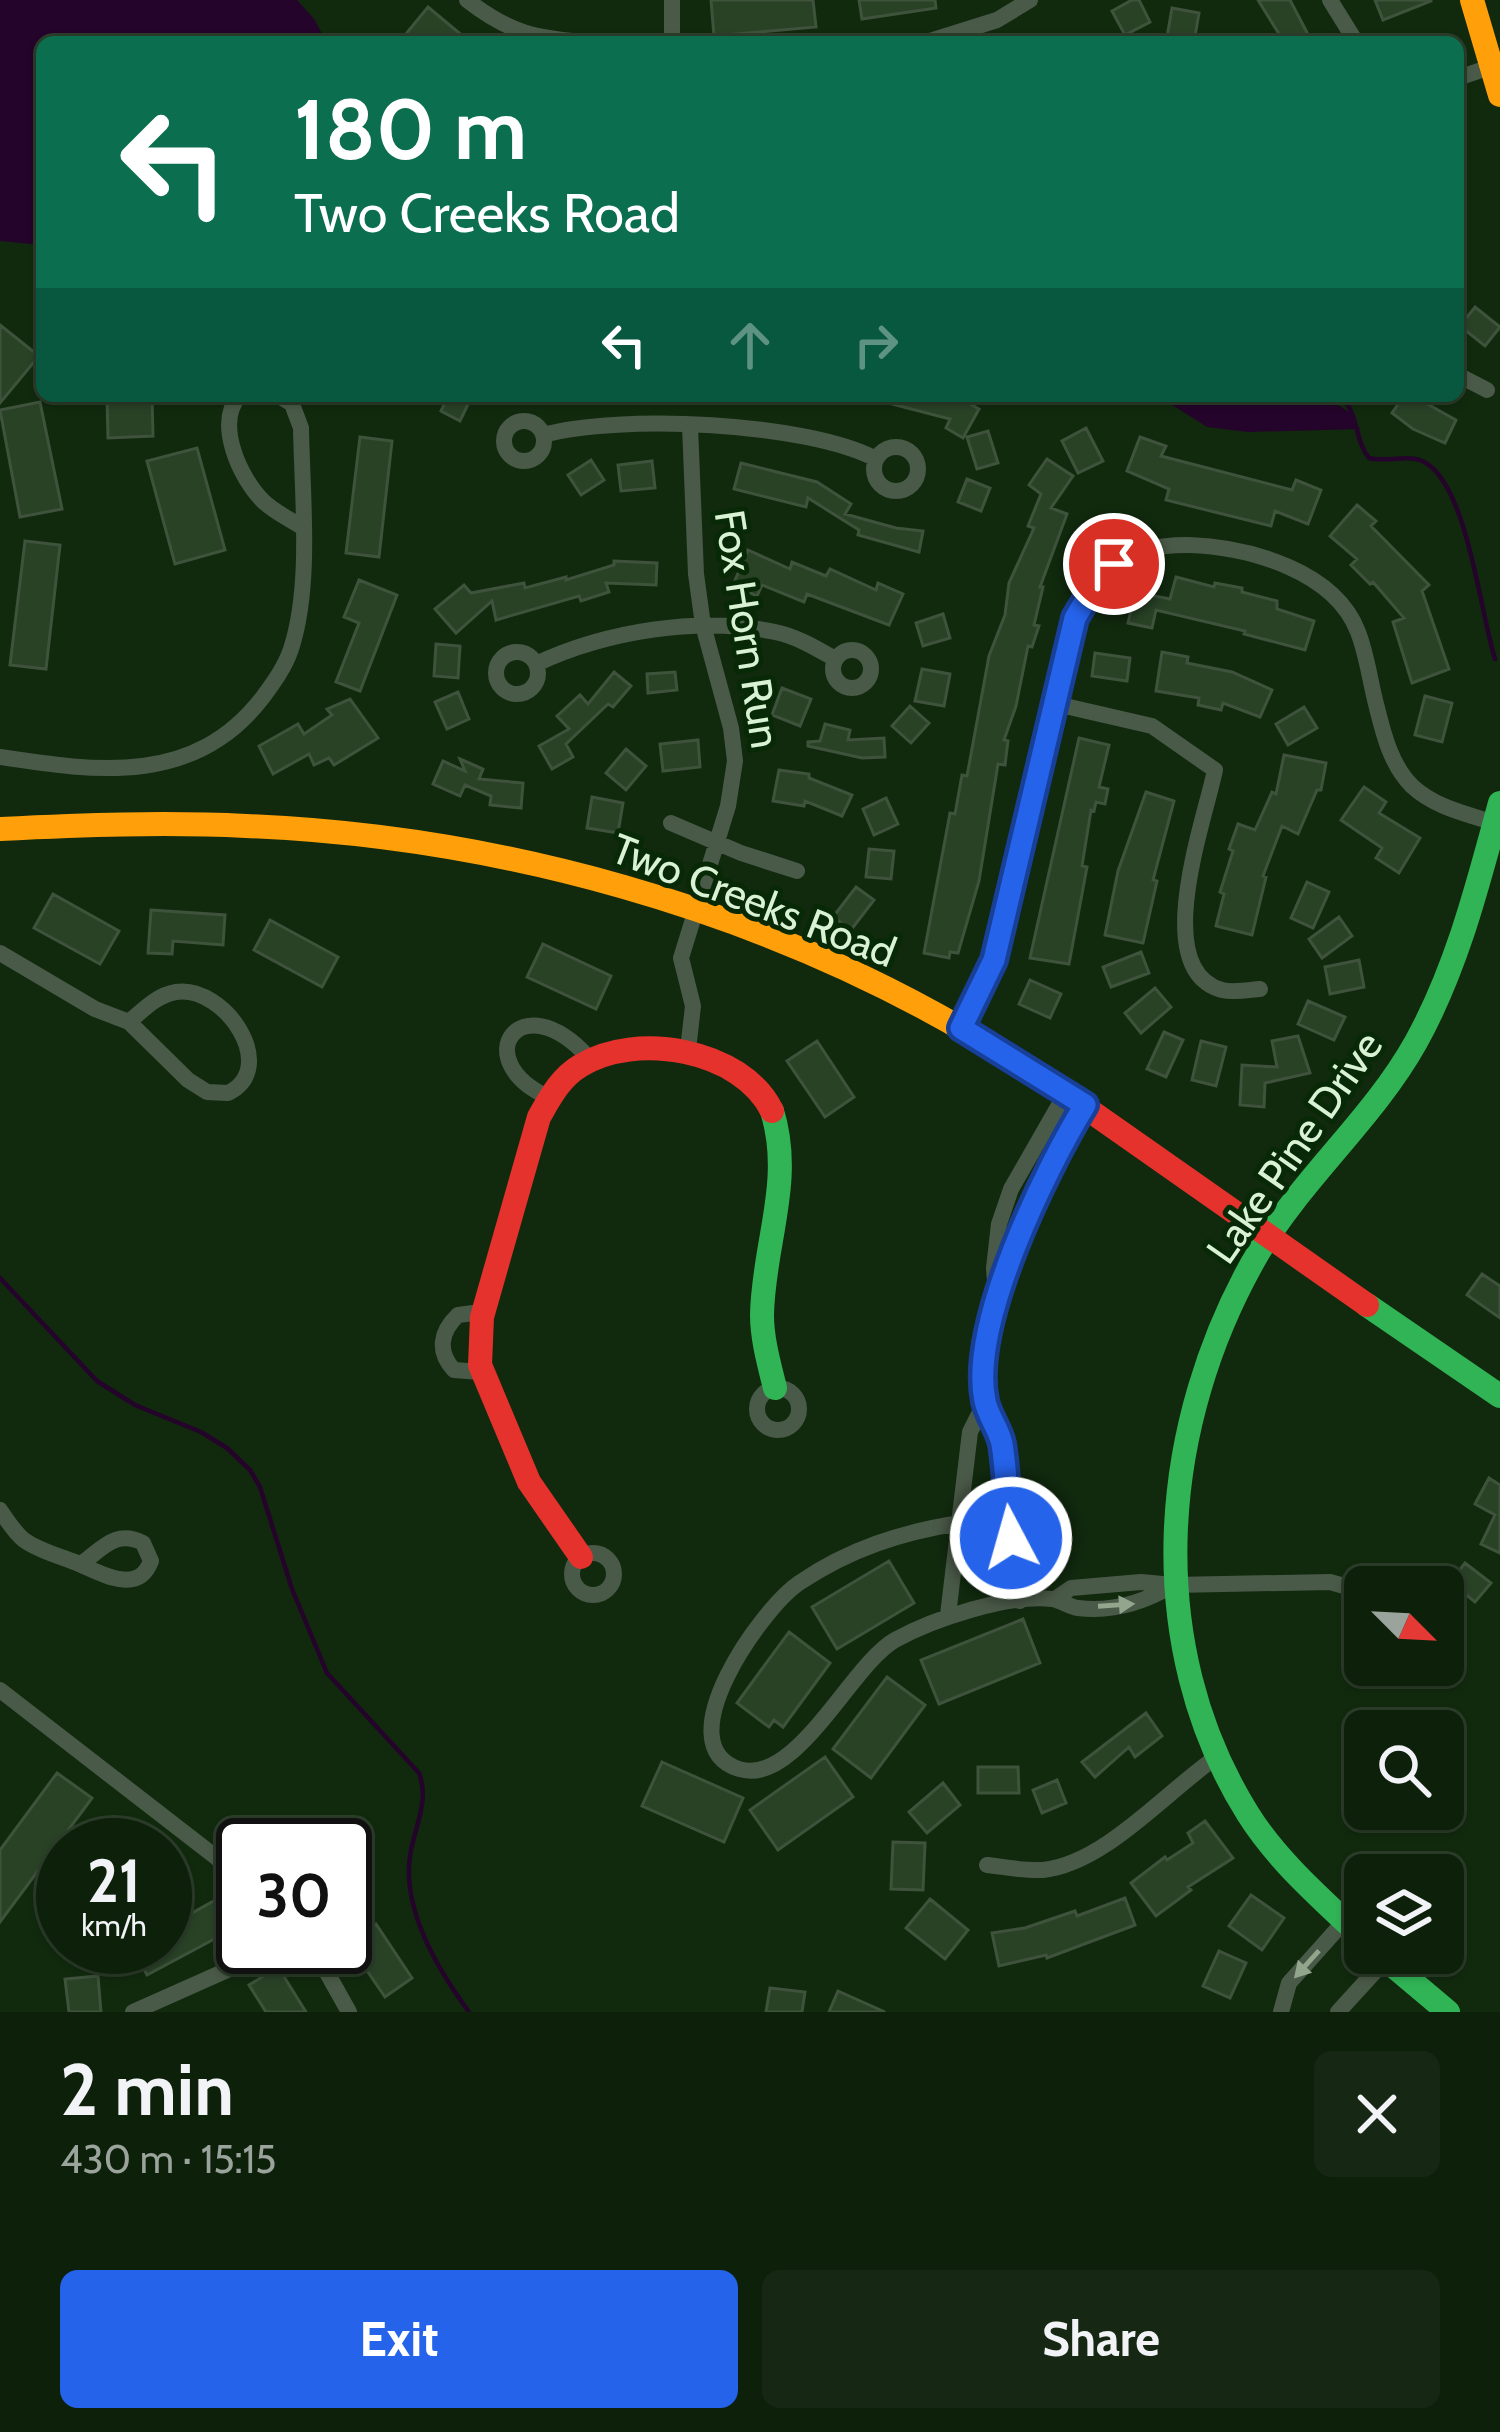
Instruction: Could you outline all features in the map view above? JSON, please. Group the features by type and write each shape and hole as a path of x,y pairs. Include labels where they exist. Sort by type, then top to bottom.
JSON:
{"street":[{"path":"467,0 506,27 530,36"},
{"path":"672,0 672,36"},
{"path":"946,36 997,20 1030,0"},
{"path":"1330,0 1352,36"},
{"path":"1472,0 1500,95"},
{"path":"1464,76 1493,66"},
{"path":"1464,378 1487,390"},
{"path":"233,402 228,418 241,468 267,506 303,528"},
{"path":"0,757 69,768 127,768 198,752 235,729 274,681 296,626 303,528 301,428 289,402"},
{"path":"543,435 586,427 690,426 806,436 876,459"},
{"name":"Fox Horn Run","path":"688,1050 692,1006 681,958 719,841 735,761 731,728 703,626 692,517 690,426"},
{"path":"961,1028 994,960 1075,618 1097,581 1130,553 1150,547 1201,545 1310,575 1326,587 1358,632 1382,736 1411,785 1442,806 1497,813"},
{"path":"536,664 600,641 703,626 778,632 835,659"},
{"path":"1052,703 1152,726 1215,770 1184,913 1186,950 1202,979 1218,989 1260,988"},
{"name":"Lake Pine Drive","path":"1344,1920 1261,1832 1215,1757 1182,1660 1173,1586 1180,1483 1205,1372 1226,1318 1268,1238 1414,1046 1450,971 1497,813"},
{"name":"Two Creeks Road","path":"0,829 166,821 386,836 523,861 695,910 809,955 961,1028 1076,1099 1268,1238 1500,1396"},
{"path":"670,823 796,871"},
{"path":"0,953 95,1010 129,1022 188,1080 206,1091 228,1093 245,1080 249,1066 236,1020 208,1000 175,992 156,999 129,1022"},
{"path":"548,1096 528,1088 509,1067 506,1054 522,1027 551,1026 569,1036 588,1057"},
{"path":"581,1557 521,1476 481,1372 477,1343 532,1133 548,1096 588,1057 628,1048 688,1050 750,1082 773,1112 783,1182 762,1314 775,1388"},
{"path":"996,1295 994,1268 1004,1205 1076,1099"},
{"path":"1020,1601 1002,1442 985,1402 986,1354 996,1295 1076,1099"},
{"path":"481,1372 454,1370 442,1347 443,1334 458,1315 482,1312"},
{"path":"948,1615 970,1432 985,1402"},
{"path":"0,1510 24,1540 81,1564"},
{"path":"960,1523 908,1531 863,1548 794,1586 759,1625 733,1668 710,1724 711,1745 719,1758 747,1772 764,1769 808,1736 864,1666 887,1645 948,1615 1055,1599 1071,1588 1141,1582 1173,1586 1316,1582 1344,1588"},
{"path":"0,1690 216,1857"},
{"path":"987,1865 1029,1870 1067,1865 1124,1830 1215,1757"},
{"path":"1281,2012 1289,1983 1344,1920"},
{"path":"133,2012 216,1973"},
{"path":"328,1974 349,2012"},
{"path":"1338,2012 1370,1974"},
{"path":"1405,1974 1448,2012"}],"shaded area":[{"path":"0,0 297,0 315,20 323,36 36,36 36,244 0,241"},
{"path":"1167,402 1333,402 1349,412 1360,429 1248,432 1207,427"}],"building":[{"path":"711,0 813,0 816,27 714,36"},
{"path":"859,0 935,0 936,8 862,19"},
{"path":"1139,0 1150,22 1125,35 1112,11"},
{"path":"1258,0 1290,0 1309,36 1280,36"},
{"path":"1375,0 1431,0 1431,1 1383,20"},
{"path":"428,7 463,36 406,36"},
{"path":"1172,8 1199,13 1195,36 1167,36"},
{"path":"1475,307 1500,327 1485,346 1464,329 1464,321"},
{"path":"0,325 36,354 36,360 0,403"},
{"path":"40,402 62,509 20,517 0,410"},
{"path":"107,402 152,402 153,436 108,438"},
{"path":"445,402 469,402 460,421 441,411"},
{"path":"884,402 967,402 979,409 963,438 946,428 950,419"},
{"path":"1400,402 1424,402 1456,420 1445,443 1392,413"},
{"path":"1086,428 1103,461 1078,473 1062,441"},
{"path":"988,431 998,463 977,469 967,437"},
{"path":"360,437 392,441 379,557 346,553"},
{"path":"1140,437 1166,446 1161,456 1292,490 1296,480 1321,490 1308,524 1275,511 1271,526 1166,500 1169,489 1127,471"},
{"path":"197,448 225,550 175,564 147,461"},
{"path":"1047,459 1073,476 1051,508 1067,514 1040,587 1034,625 1039,626 1032,647 1028,646 1004,740 1008,741 1005,765 998,764 979,881 958,953 950,952 949,958 924,953 950,813 955,814 962,775 967,776 989,656 1005,615 1009,583 1034,528 1028,526 1041,494 1029,485"},
{"path":"591,460 604,480 581,495 568,475"},
{"path":"652,461 655,488 621,491 618,465"},
{"path":"741,463 817,482 851,504 845,514 923,531 919,552 858,535 859,530 808,498 806,507 734,489"},
{"path":"967,479 990,488 981,511 958,502"},
{"path":"1357,505 1376,521 1371,526 1429,585 1422,591 1449,669 1412,683 1393,622 1404,618 1351,565 1357,559 1330,536"},
{"path":"25,541 60,545 46,669 10,665"},
{"path":"748,550 790,569 792,562 826,576 830,569 876,590 878,583 903,594 889,625 807,594 804,602 762,585 757,596 733,585"},
{"path":"614,561 657,563 656,585 606,583 609,592 496,620 492,601 456,633 435,609 464,585 471,593 524,583 525,588 566,580 614,565"},
{"path":"1176,577 1214,587 1215,583 1242,588 1242,592 1277,601 1277,609 1314,621 1305,650 1156,610 1152,628 1128,623 1135,592 1170,599"},
{"path":"359,580 397,595 360,691 336,682 359,623 344,617"},
{"path":"943,614 950,638 923,646 916,623"},
{"path":"436,644 460,646 458,678 434,676"},
{"path":"1162,652 1188,657 1187,663 1232,672 1272,690 1260,717 1223,703 1221,710 1198,705 1199,698 1156,691"},
{"path":"1095,653 1130,658 1127,681 1092,676"},
{"path":"922,669 950,674 944,706 915,701"},
{"path":"614,672 631,686 613,707 608,704 566,744 573,757 552,769 539,746 569,729 557,716 580,695 588,704"},
{"path":"675,672 677,690 648,693 647,674"},
{"path":"782,688 811,699 800,726 772,715"},
{"path":"458,692 469,719 447,729 435,702"},
{"path":"1425,696 1452,703 1442,742 1415,735"},
{"path":"350,699 378,738 334,765 329,758 314,765 309,754 273,774 259,746 298,724 304,734 332,715 327,709"},
{"path":"910,706 929,723 911,743 892,726"},
{"path":"1304,707 1317,728 1288,745 1276,724"},
{"path":"825,724 850,730 848,740 884,738 885,757 862,758 808,746 808,742 820,741"},
{"path":"1079,738 1109,745 1099,787 1108,789 1105,804 1096,802 1091,810 1082,866 1087,867 1069,964 1030,958"},
{"path":"698,740 700,767 663,771 660,744"},
{"path":"626,749 646,766 626,790 606,773"},
{"path":"1284,755 1326,763 1321,790 1298,834 1282,826 1263,876 1252,935 1216,926 1238,824 1255,830 1272,792 1276,794"},
{"path":"460,759 483,769 479,779 523,783 521,808 490,805 491,796 465,785 460,796 433,784 443,761 465,771"},
{"path":"779,770 809,774 852,795 842,816 805,801 804,806 773,801"},
{"path":"1364,787 1386,802 1379,813 1420,838 1399,873 1376,858 1382,848 1341,820"},
{"path":"1146,792 1174,801 1153,880 1157,881 1143,943 1105,935 1118,871"},
{"path":"592,797 623,803 618,833 587,828"},
{"path":"886,798 898,824 874,835 863,809"},
{"path":"869,849 894,851 891,879 866,877"},
{"path":"1307,882 1329,892 1313,928 1291,918"},
{"path":"856,887 874,900 851,930 833,917"},
{"path":"53,894 119,931 100,964 34,928"},
{"path":"151,910 225,915 223,945 173,941 172,954 148,953"},
{"path":"1339,917 1352,936 1322,958 1309,939"},
{"path":"270,920 338,957 322,987 254,950"},
{"path":"543,944 611,976 596,1009 527,977"},
{"path":"1141,952 1149,973 1111,987 1103,967"},
{"path":"1359,960 1364,987 1330,994 1325,967"},
{"path":"1030,980 1061,994 1050,1018 1019,1004"},
{"path":"1155,988 1171,1007 1141,1033 1125,1013"},
{"path":"1308,1001 1345,1017 1334,1040 1298,1024"},
{"path":"1164,1032 1183,1040 1166,1077 1147,1069"},
{"path":"1298,1036 1310,1073 1265,1083 1264,1107 1240,1105 1242,1065 1277,1067 1272,1041"},
{"path":"817,1041 854,1097 825,1117 787,1061"},
{"path":"1201,1041 1226,1047 1216,1086 1192,1080"},
{"path":"1482,1274 1500,1286 1500,1318 1467,1295"},
{"path":"1489,1478 1500,1485 1500,1553 1481,1544 1495,1515 1475,1504"},
{"path":"889,1561 914,1603 837,1649 812,1607"},
{"path":"1465,1563 1491,1583 1475,1602 1464,1593"},
{"path":"1023,1619 1040,1663 939,1704 921,1660"},
{"path":"789,1632 830,1663 783,1727 774,1720 769,1727 737,1703"},
{"path":"887,1677 925,1705 871,1778 833,1749"},
{"path":"1146,1713 1162,1736 1135,1757 1129,1747 1095,1777 1082,1762"},
{"path":"825,1757 853,1797 778,1850 750,1810"},
{"path":"662,1762 743,1798 724,1842 642,1806"},
{"path":"978,1767 1018,1767 1019,1793 978,1793"},
{"path":"57,1773 92,1798 77,1818 36,1818 36,1873 0,1922 0,1850"},
{"path":"1057,1780 1066,1803 1042,1813 1033,1790"},
{"path":"943,1783 960,1805 927,1833 909,1812"},
{"path":"1205,1821 1233,1858 1188,1887 1191,1890 1156,1916 1131,1883 1193,1843 1188,1833"},
{"path":"893,1842 925,1843 923,1890 891,1889"},
{"path":"1251,1895 1284,1918 1262,1950 1229,1926"},
{"path":"1125,1898 1135,1925 1047,1958 999,1966 992,1933 1025,1928 1075,1911 1077,1916"},
{"path":"930,1899 968,1930 945,1959 906,1928"},
{"path":"216,1900 216,1938 192,1951 192,1913"},
{"path":"376,1924 412,1978 385,1997 369,1974 372,1927"},
{"path":"1219,1951 1246,1963 1230,1998 1203,1986"},
{"path":"267,1974 282,1974 306,2012 266,2012 249,1985"},
{"path":"98,1976 101,2012 69,2012 65,1979"},
{"path":"770,1988 805,1992 802,2012 766,2012"},
{"path":"838,1991 885,2012 829,2012"}],"waterway":[{"path":"1345,402 1369,458 1420,460 1440,477 1471,553 1495,659"},
{"path":"0,1278 97,1381 135,1405 201,1432 250,1470 327,1673 419,1773 423,1794 410,1856 411,1898 435,1959 469,2012"}],"traffic: fast":[{"path":"1344,1920 1273,1848 1248,1814 1214,1748 1190,1678 1178,1606 1176,1533 1183,1460 1200,1388 1225,1319 1258,1253 1380,1097 1430,1014 1465,925 1500,803"},
{"path":"772,1111 778,1137 779,1188 762,1315 775,1388"},
{"path":"1367,1305 1500,1396"},
{"path":"1403,1974 1448,2012"}],"traffic: slow":[{"path":"1472,0 1500,95"},
{"path":"0,829 246,826 435,845 530,863 715,916 891,991 974,1036"}],"traffic: jam":[{"path":"974,1036 1079,1103 1367,1305"},
{"path":"581,1557 529,1482 480,1365 482,1317 539,1117 561,1082 580,1066 603,1055 657,1049 713,1060 757,1090 772,1111"}],"route":[{"path":"1011,1538 1002,1442 985,1402 986,1354 996,1295 1046,1175 1085,1105 961,1028 994,960 1075,618 1097,581 1114,564"}]}
